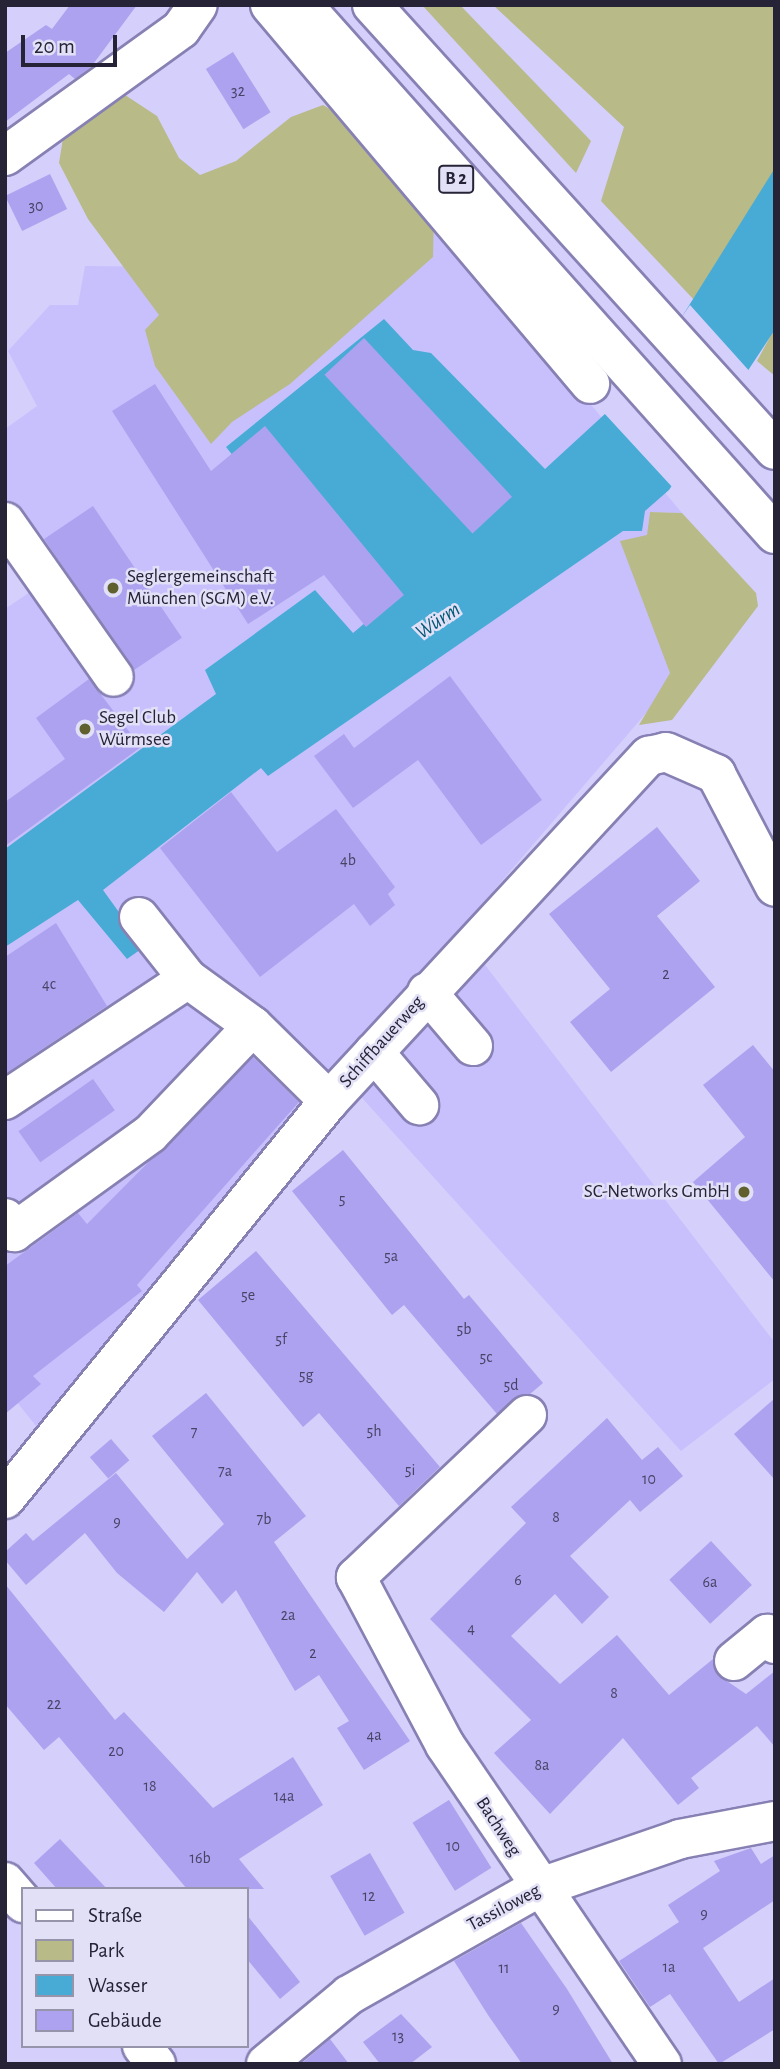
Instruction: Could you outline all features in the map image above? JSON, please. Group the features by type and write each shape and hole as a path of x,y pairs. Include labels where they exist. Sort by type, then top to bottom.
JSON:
{"street":[{"path":"5,156 181,29 198,5"},
{"path":"270,5 590,384"},
{"name":"B 2","path":"303,5 609,352 775,534"},
{"path":"372,5 765,439"},
{"path":"5,522 114,677"},
{"name":"Schiffbauerweg","path":"5,1499 329,1101 649,756 666,752 716,774 774,884"},
{"path":"139,917 188,979 253,1026 329,1101"},
{"path":"5,1100 188,979"},
{"path":"428,992 473,1046"},
{"path":"8,1230 150,1134 253,1026"},
{"path":"374,1052 419,1105"},
{"name":"Bachweg","path":"527,1415 356,1577 445,1745 538,1888 662,2064"},
{"path":"734,1661 767,1634 775,1644"},
{"name":"Tassiloweg","path":"266,2064 349,1995 538,1888 680,1839 775,1821"},
{"path":"5,1882 21,1900"},
{"path":"144,2048 156,2064"}],"shaded area":[{"path":"338,104 682,513 650,512 647,536 621,541 666,653 670,673 664,692 459,931 775,1343 775,1379 681,1451 335,1068 40,1431 5,1387 5,609 49,579 5,515 5,429 37,406 8,351 50,305 78,305 85,266 188,267 209,220"}],"green space":[{"path":"422,5 460,5 591,141 576,173"},
{"path":"493,5 775,5 775,277 736,234 696,302 601,201 624,127"},
{"path":"125,95 157,116 179,158 200,175 236,161 291,117 323,105 363,128 434,213 433,257 290,384 232,422 211,444 155,366 145,330 159,315 88,219 59,163 65,126 90,104"},
{"path":"775,328 775,376 757,361"},
{"path":"650,512 682,513 756,593 758,606 672,720 639,725 670,673 620,541 647,535"}],"water":[{"name":"Würm","path":"775,168 774,331 669,490 645,511 642,531 623,531 268,776 261,768 103,890 144,947 127,959 78,900 5,947 5,849 216,694 205,670 315,590 353,633 366,622 226,447 384,319 413,350 431,353 545,469 643,379"}],"pier":[{"path":"690,305 752,374 674,489 604,413 641,376"}],"building":[{"path":"70,5 137,5 91,67 75,79 69,74 5,122 5,53 46,25 52,29"},
{"path":"233,52 271,112 243,129 206,69"},
{"path":"50,174 67,209 22,231 5,196"},
{"path":"364,338 512,497 473,534 325,375"},
{"path":"155,384 211,471 265,426 404,595 366,627 324,575 248,624 112,411"},
{"name":"Seglergemeinschaft München (SGM) e.V.","path":"93,506 182,638 133,671 44,539"},
{"path":"450,676 542,800 481,845 418,760 353,808 314,756 344,734 354,748"},
{"path":"89,679 141,747 5,846 5,802 65,759 36,718"},
{"path":"231,792 277,852 336,809 395,887 388,894 395,905 370,926 354,904 260,977 160,848"},
{"path":"657,827 700,881 657,916 715,987 611,1072 570,1022 610,989 549,914"},
{"path":"56,923 107,1006 5,1074 5,957"},
{"path":"753,1045 775,1072 775,1282 693,1182 745,1137 703,1085"},
{"path":"253,1057 299,1102 137,1285 142,1291 33,1376 41,1384 5,1414 5,1266 78,1213 87,1224"},
{"path":"93,1079 115,1110 40,1162 18,1131"},
{"path":"343,1150 464,1299 469,1295 543,1383 530,1394 497,1414 404,1305 392,1315 292,1191"},
{"path":"256,1251 440,1467 399,1506 319,1413 303,1427 198,1300"},
{"path":"206,1393 306,1516 274,1542 410,1741 364,1770 337,1728 349,1721 319,1675 295,1691 236,1590 222,1604 197,1572 164,1612 117,1573 85,1533 26,1585 5,1560 5,1552 26,1533 33,1541 116,1473 187,1559 224,1524 152,1436"},
{"path":"775,1398 775,1480 734,1434"},
{"path":"607,1418 642,1460 658,1447 683,1476 640,1512 630,1500 570,1556 609,1597 582,1624 555,1594 511,1636 560,1684 617,1635 669,1695 713,1659 718,1675 746,1694 775,1671 775,1747 757,1726 691,1778 699,1788 678,1805 623,1738 550,1814 494,1753 531,1720 430,1619 526,1523 511,1507"},
{"path":"111,1439 129,1460 108,1479 90,1457"},
{"path":"711,1541 752,1585 710,1624 669,1580"},
{"path":"5,1584 115,1720 124,1712 213,1808 293,1757 323,1805 239,1859 264,1889 185,1887 59,1737 44,1750 5,1704"},
{"path":"449,1800 491,1868 455,1891 413,1823"},
{"path":"60,1839 105,1887 55,1887 34,1863"},
{"path":"751,1848 761,1864 775,1855 775,1900 703,1948 739,2002 775,1978 775,2029 719,2064 670,1994 650,2007 619,1961 679,1922 668,1905 720,1871 714,1861"},
{"path":"370,1853 404,1913 365,1936 330,1876"},
{"path":"248,1916 300,1982 280,1999 248,1960"},
{"path":"521,1923 567,1989 613,2064 522,2064 488,2015 454,1961"},
{"path":"401,2014 432,2047 410,2064 380,2064 363,2042"},
{"path":"330,2039 349,2064 301,2064"}],"place":[{"name":"Seglergemeinschaft München (SGM) e.V.","path":"113,588"},
{"name":"Segel Club Würmsee","path":"85,729"},
{"name":"SC-Networks GmbH","path":"744,1192"}]}
